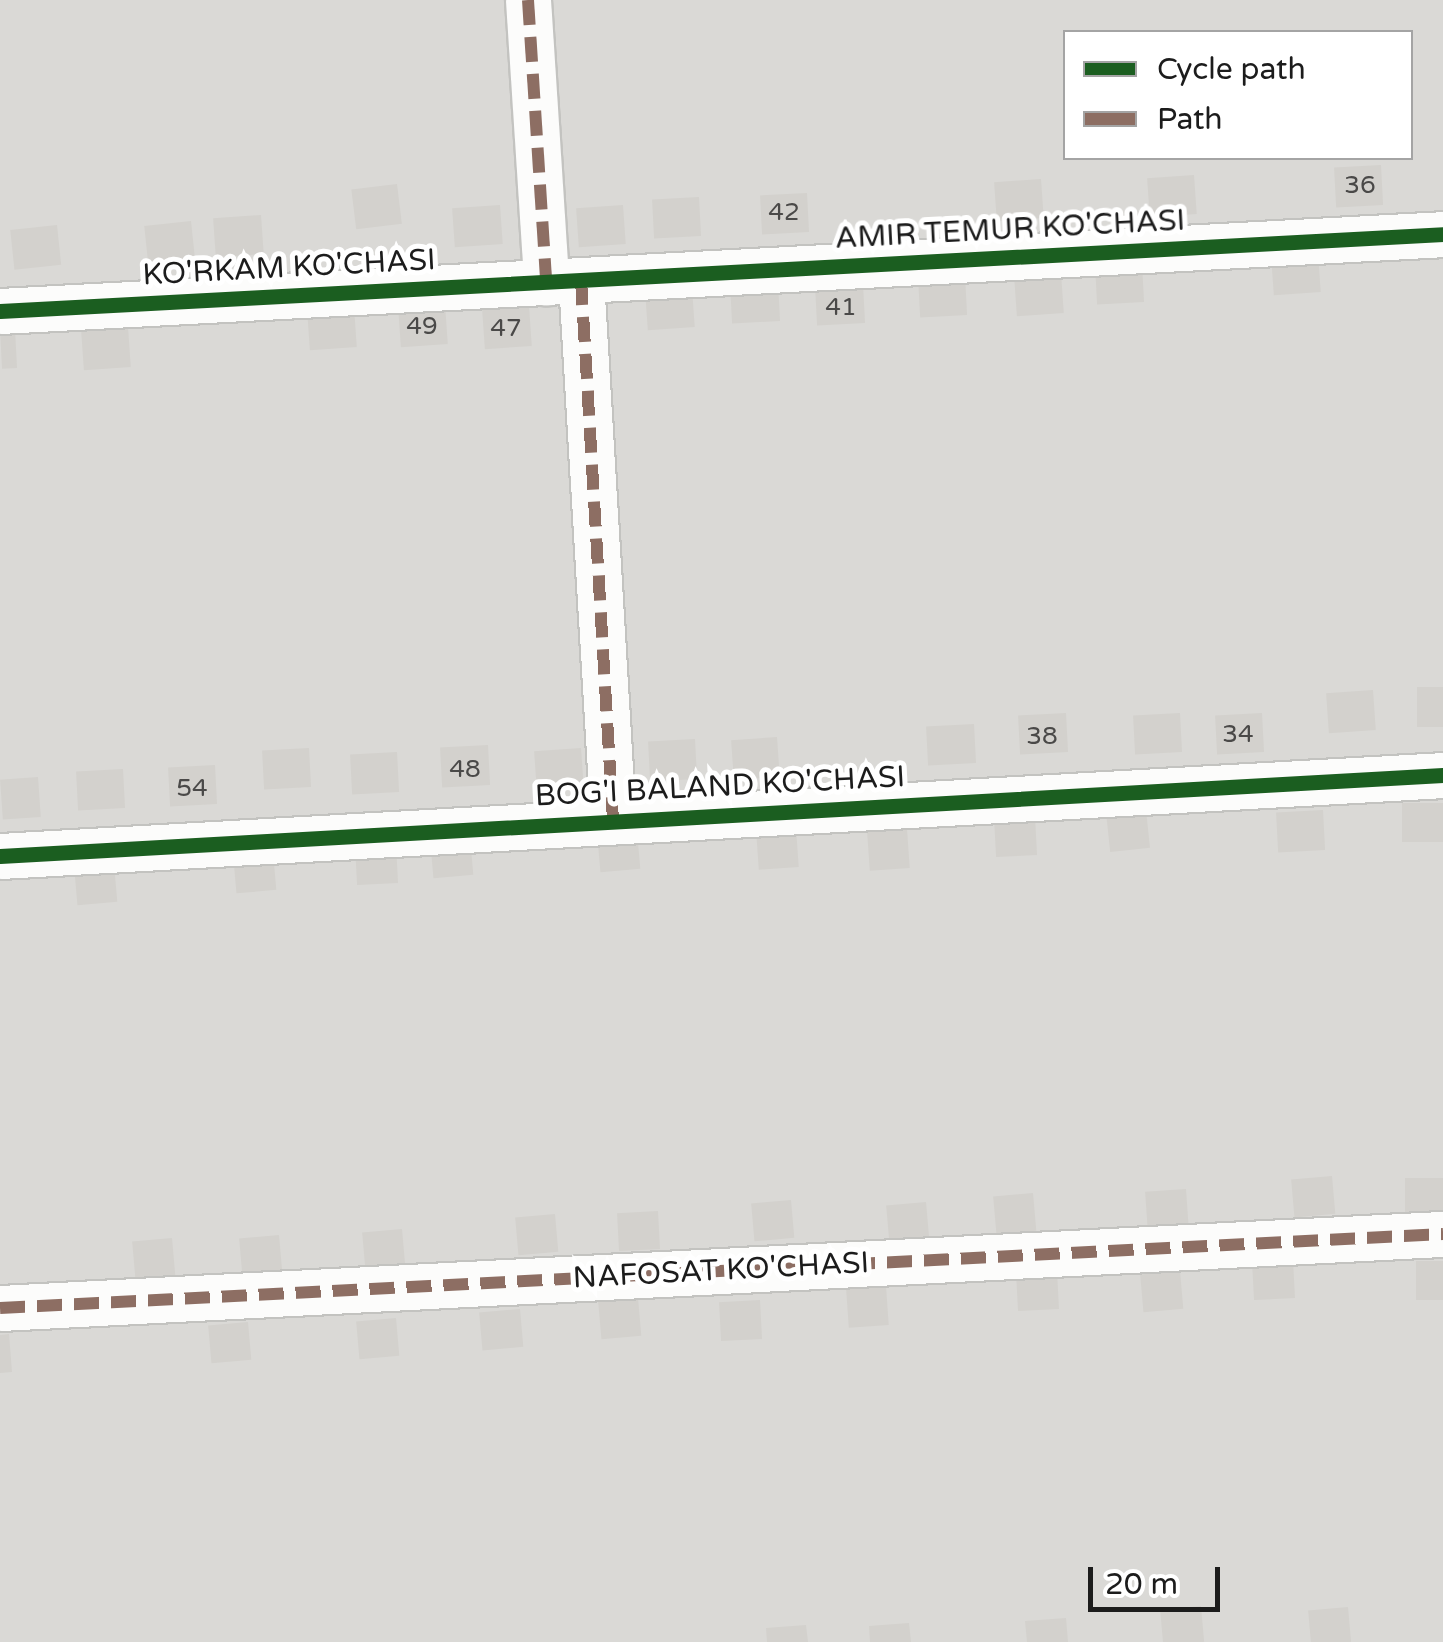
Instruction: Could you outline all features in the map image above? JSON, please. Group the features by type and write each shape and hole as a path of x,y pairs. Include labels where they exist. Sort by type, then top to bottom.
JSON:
{"street":[{"path":"528,0 564,281 613,820"},
{"name":"AMIR TEMUR KO'CHASI","path":"564,281 1443,234"},
{"name":"KO'RKAM KO'CHASI","path":"0,311 564,281"},
{"name":"BOG'I BALAND KO'CHASI","path":"0,856 1443,775"},
{"name":"NAFOSAT KO'CHASI","path":"0,1308 1443,1234"}],"shaded area":[{"path":"0,0 1443,0 1443,1642 0,1642"}],"building":[{"path":"1381,165 1383,205 1336,207 1334,167"},
{"path":"1194,175 1197,214 1150,217 1147,178"},
{"path":"1041,179 1044,218 997,221 994,182"},
{"path":"397,184 402,224 356,229 351,190"},
{"path":"807,193 809,232 762,234 760,195"},
{"path":"699,197 701,236 654,238 652,199"},
{"path":"500,205 503,244 455,247 452,208"},
{"path":"623,205 626,244 579,247 576,208"},
{"path":"261,215 264,254 216,257 213,218"},
{"path":"191,221 195,261 148,266 144,226"},
{"path":"57,225 61,265 14,270 10,230"},
{"path":"1318,253 1321,292 1274,295 1271,256"},
{"path":"1142,263 1144,302 1097,304 1095,265"},
{"path":"1061,273 1064,313 1017,316 1014,276"},
{"path":"965,275 967,315 920,317 918,277"},
{"path":"778,282 780,321 732,323 730,285"},
{"path":"863,284 865,323 817,325 815,287"},
{"path":"692,288 695,327 648,330 645,291"},
{"path":"445,304 448,344 401,347 398,307"},
{"path":"529,306 532,346 485,349 482,309"},
{"path":"354,307 357,347 310,350 307,310"},
{"path":"128,327 131,367 84,370 81,330"},
{"path":"15,329 17,368 2,369 0,330"},
{"path":"1417,687 1443,687 1443,727 1417,727"},
{"path":"1373,690 1376,730 1329,733 1326,693"},
{"path":"1066,713 1068,752 1020,754 1018,716"},
{"path":"1180,713 1182,752 1135,754 1133,715"},
{"path":"1262,713 1264,752 1217,754 1215,715"},
{"path":"974,724 976,763 928,765 926,727"},
{"path":"777,737 780,777 734,780 731,740"},
{"path":"695,739 697,779 650,781 648,741"},
{"path":"488,745 490,785 442,787 440,748"},
{"path":"309,748 311,787 264,789 262,750"},
{"path":"581,748 584,787 537,790 534,751"},
{"path":"397,752 399,792 352,794 350,754"},
{"path":"215,765 217,804 170,806 168,767"},
{"path":"123,769 125,808 78,810 76,771"},
{"path":"38,777 41,817 3,820 0,780"},
{"path":"1402,803 1443,803 1443,842 1402,842"},
{"path":"1146,810 1150,848 1110,852 1106,814"},
{"path":"1323,810 1325,850 1278,852 1276,812"},
{"path":"1035,816 1037,855 996,857 994,818"},
{"path":"796,828 799,867 759,870 756,831"},
{"path":"907,829 910,868 870,871 867,832"},
{"path":"637,831 640,869 600,872 597,834"},
{"path":"470,837 473,875 433,878 430,840"},
{"path":"396,844 398,883 357,885 355,846"},
{"path":"273,852 276,890 236,893 233,855"},
{"path":"114,864 117,902 77,905 74,867"},
{"path":"1332,1176 1335,1214 1294,1217 1291,1180"},
{"path":"1405,1178 1443,1178 1443,1216 1405,1216"},
{"path":"1186,1189 1189,1228 1148,1231 1145,1192"},
{"path":"1033,1193 1036,1231 996,1234 993,1196"},
{"path":"791,1200 794,1238 754,1241 751,1203"},
{"path":"926,1202 929,1240 889,1243 886,1205"},
{"path":"658,1211 660,1249 619,1251 617,1213"},
{"path":"555,1214 558,1252 518,1255 515,1217"},
{"path":"402,1229 405,1267 365,1270 362,1232"},
{"path":"279,1235 282,1273 242,1276 239,1238"},
{"path":"172,1238 175,1276 135,1279 132,1241"},
{"path":"1293,1260 1295,1298 1254,1300 1252,1262"},
{"path":"1416,1261 1443,1261 1443,1300 1416,1300"},
{"path":"1057,1271 1059,1309 1018,1311 1016,1273"},
{"path":"1180,1271 1183,1309 1143,1312 1140,1274"},
{"path":"886,1286 889,1325 849,1328 846,1289"},
{"path":"638,1298 641,1336 601,1339 598,1301"},
{"path":"760,1300 762,1339 721,1341 719,1302"},
{"path":"520,1309 523,1347 482,1350 479,1313"},
{"path":"396,1318 399,1356 359,1359 356,1321"},
{"path":"248,1322 251,1360 211,1363 208,1325"},
{"path":"9,1334 12,1372 0,1373 0,1335"},
{"path":"1201,1606 1204,1642 1163,1642 1160,1610"},
{"path":"1348,1607 1351,1642 1311,1642 1308,1610"},
{"path":"1066,1618 1068,1642 1027,1642 1025,1621"},
{"path":"909,1623 911,1642 870,1642 869,1626"},
{"path":"806,1625 808,1642 767,1642 766,1628"}],"marked path":[{"path":"528,0 546,282"},
{"path":"581,280 613,821"},
{"path":"0,1308 1443,1234"}],"cycle path":[{"path":"0,311 1443,234"},
{"path":"0,856 1443,775"}]}
